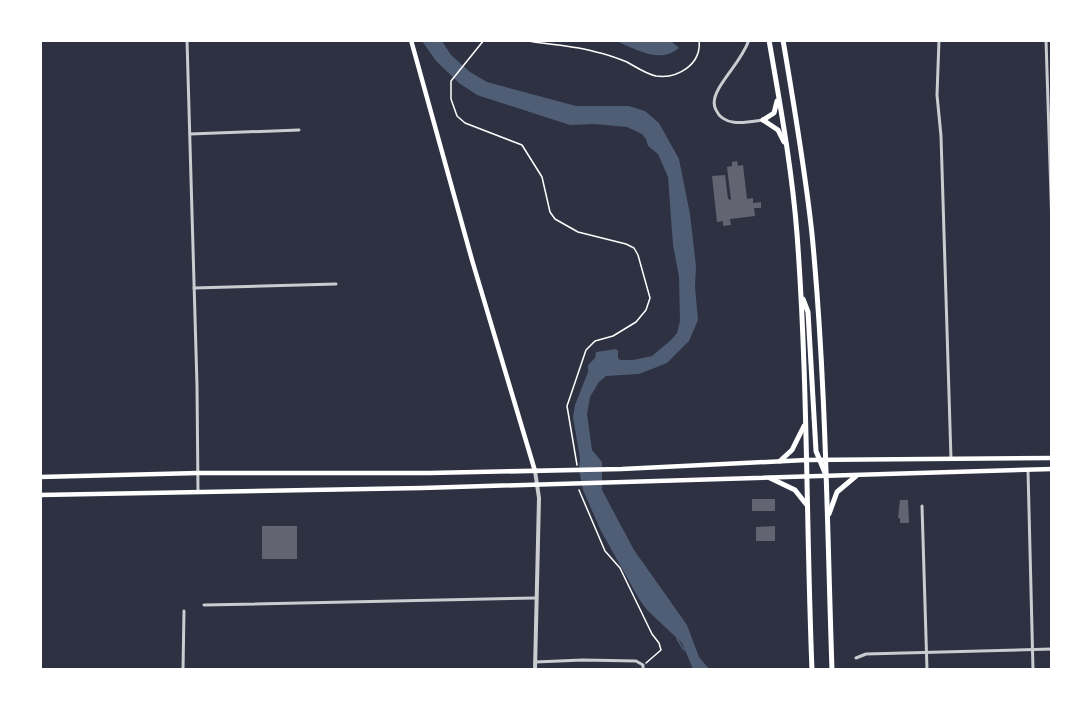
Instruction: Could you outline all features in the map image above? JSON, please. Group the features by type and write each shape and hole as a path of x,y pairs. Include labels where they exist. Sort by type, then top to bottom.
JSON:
{"highway":[{"path":"769,40 797,231 806,421 812,669"},
{"path":"783,40 801,144 812,233 820,330 832,669"},
{"path":"777,85 776,109 763,120 778,130 786,146"},
{"path":"801,292 808,312 815,441 823,460"},
{"path":"780,461 796,444 806,421"},
{"path":"827,519 837,492 856,476"},
{"path":"770,478 795,490 804,499 808,509"}],"main road":[{"path":"411,40 472,260 535,471"},
{"path":"40,477 198,473 389,474 573,471 806,460 1052,458"},
{"path":"40,495 415,489 1052,469"}],"street":[{"path":"187,40 198,491"},
{"path":"749,40 742,57 718,88 714,106 720,116 729,122 763,120"},
{"path":"939,40 937,95 941,136 951,459"},
{"path":"1046,40 1052,227"},
{"path":"190,134 299,130"},
{"path":"194,288 336,284"},
{"path":"1028,470 1033,669"},
{"path":"535,471 539,498 535,669"},
{"path":"922,506 927,669"},
{"path":"204,605 536,598"},
{"path":"183,669 184,611"},
{"path":"856,658 866,654 1052,649"},
{"path":"536,662 636,661 643,667"}],"path":[{"path":"484,40 452,79 451,99 460,120 517,142 526,149 543,180 550,212 555,219 593,237 630,246 638,255 650,298 648,306 636,322 613,336 595,341 588,346 567,412 578,463 573,471"},
{"path":"523,40 593,51 656,76 675,72 693,64 699,54 699,40"},
{"path":"579,490 587,504 605,551 620,568 652,634 659,643 661,650 643,667"}],"water":[{"path":"422,41 442,41 451,55 470,72 487,82 576,106 629,106 645,111 659,123 679,159 690,214 696,266 698,320 689,341 667,363 639,374 606,376 599,382 590,397 587,414 592,450 602,462 602,490 634,550 687,625 699,657 709,669 693,669 682,643 647,610 639,599 601,531 583,490 573,417 575,405 588,372 588,365 595,358 596,352 616,349 620,360 652,356 677,333 680,321 679,277 673,245 668,177 658,154 648,146 642,134 627,127 594,124 570,125 477,95 459,83 436,61"},
{"path":"615,41 671,41 679,48 671,53 655,55"}],"building":[{"path":"737,161 738,166 743,165 747,199 753,198 753,203 761,202 761,208 754,208 755,216 730,219 731,225 723,226 723,221 717,222 712,176 725,175 728,199 731,200 727,167"},
{"path":"752,499 775,499 775,511 752,511"},
{"path":"900,500 908,500 909,523 900,523 900,518 898,518"},
{"path":"262,526 297,526 297,559 262,559"},
{"path":"775,526 775,541 756,541 756,527"}],"waterway":[{"path":"677,639 684,650"}]}
